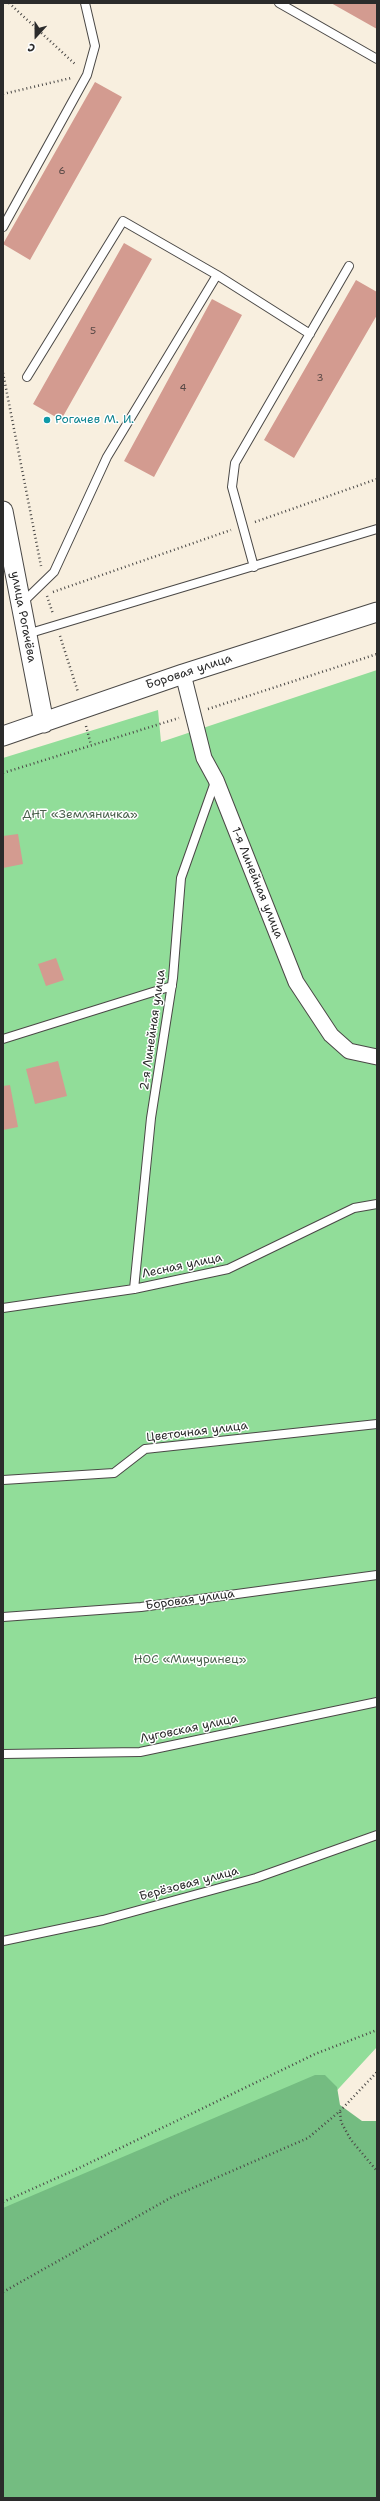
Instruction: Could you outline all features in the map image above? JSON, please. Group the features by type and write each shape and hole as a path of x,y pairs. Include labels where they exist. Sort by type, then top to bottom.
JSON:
{"street":[{"name":"улица Рогачёва","path":"3,511 44,723"},
{"name":"Боровая улица","path":"3,736 183,674 377,612"},
{"name":"1-я Линейная улица","path":"183,674 204,758 216,780 296,982 331,1035 349,1051 377,1057"}],"lane":[{"path":"3,227 87,75 95,46 85,3"},
{"path":"279,3 377,59"},
{"path":"27,377 123,221 217,275 310,334"},
{"path":"254,567 232,487 235,463 349,266"},
{"path":"21,604 54,572 107,458 217,275"},
{"path":"27,634 377,529"},
{"name":"2-я Линейная улица","path":"134,1289 152,1118 172,986 181,878 216,780"},
{"path":"3,1039 172,986"},
{"name":"Лесная улица","path":"3,1308 134,1289 228,1269 354,1208 377,1204"},
{"name":"Цветочная улица","path":"3,1480 114,1472 145,1449 377,1424"},
{"name":"Боровая улица","path":"3,1617 141,1607 377,1575"},
{"name":"Луговская улица","path":"3,1754 140,1752 377,1702"},
{"name":"Берёзовая улица","path":"3,1941 103,1920 256,1878 377,1835"}],"path":[{"path":"9,3 87,75"},
{"path":"3,94 87,75"},
{"path":"3,373 44,582"},
{"path":"91,745 81,710 77,684 46,594 377,479"},
{"path":"3,2202 77,2169 315,2054 377,2030"},
{"path":"3,2292 172,2197 308,2138 340,2111 377,2072"},
{"path":"340,2111 341,2122 351,2140 377,2171"}],"green space":[{"name":"НОС «Мичуринец»","path":"377,670 377,2047 305,2125 3,2267 3,758 158,710 161,742"},
{"path":"315,2075 325,2075 337,2087 340,2105 362,2121 377,2121 377,2498 3,2498 3,2208"}],"building":[{"path":"331,3 377,3 377,29"},
{"path":"95,82 122,97 30,260 3,244"},
{"path":"124,243 152,259 61,420 33,404"},
{"path":"356,280 377,292 377,315 294,458 264,440"},
{"path":"212,299 242,315 154,477 124,461"},
{"path":"18,834 23,864 3,868 3,836"},
{"path":"56,958 64,980 46,986 38,964"},
{"path":"58,1061 67,1096 35,1104 26,1069"},
{"path":"10,1085 18,1127 3,1130 3,1086"}],"place":[{"name":"Рогачев М. И.","path":"47,420"}],"park label":[{"name":"ДНТ «Земляничка»","path":"80,815"}]}
